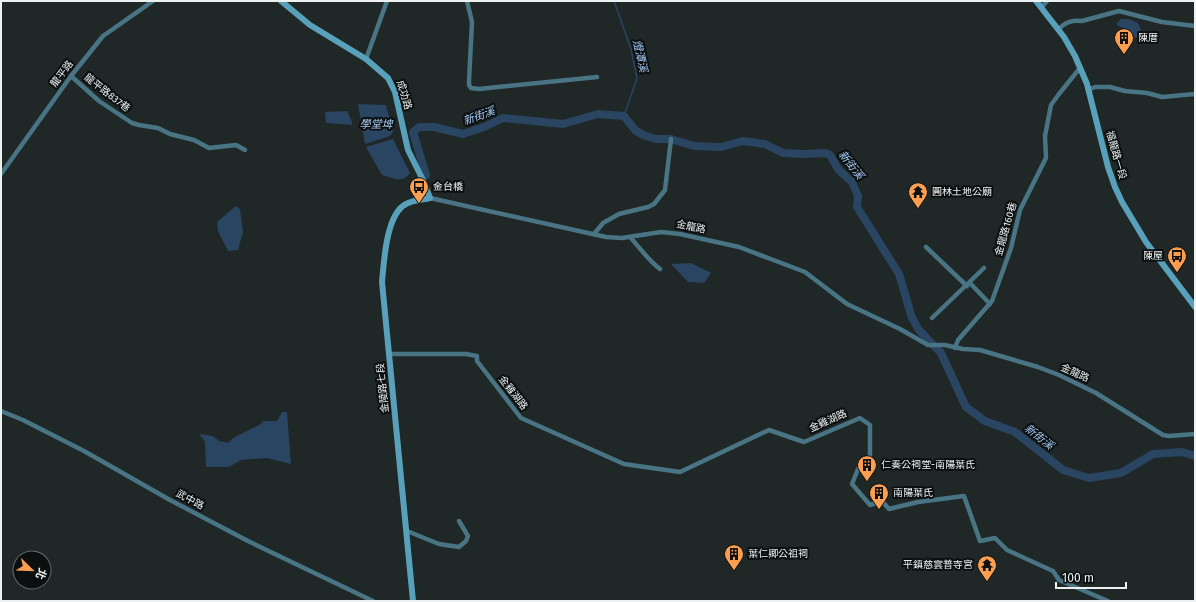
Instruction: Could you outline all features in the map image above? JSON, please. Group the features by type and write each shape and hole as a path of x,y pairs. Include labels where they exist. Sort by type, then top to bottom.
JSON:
{"street":[{"name":"龍平路","path":"1,174 71,76 103,36 153,1"},
{"name":"成功路","path":"281,1 310,25 366,59 382,71 392,84 398,103 408,150 430,198"},
{"path":"366,59 388,1"},
{"path":"467,1 472,22 469,81 471,88 479,89 597,77"},
{"name":"福龍路一段","path":"1036,1 1064,37 1075,56 1088,90 1114,187 1136,227 1195,307"},
{"path":"1041,8 1047,1"},
{"path":"1058,30 1067,22 1082,21 1119,11 1162,22 1195,26"},
{"name":"金龍路160巷","path":"955,348 958,340 990,304 1011,248 1020,210 1046,158 1045,136 1051,105 1058,94 1080,68"},
{"name":"龍平路837巷","path":"71,76 99,101 138,126 158,128 170,134 194,140 209,148 236,145 245,150"},
{"path":"1088,90 1095,87 1110,87 1162,97 1195,94"},
{"path":"594,234 603,223 619,214 648,207 654,204 665,190 671,138"},
{"name":"金龍路","path":"430,198 594,234 622,238 661,232 680,234 739,247 805,272 847,304 900,329 928,345 938,344 955,348 980,350 1038,367 1059,375 1096,393 1163,435 1195,434"},
{"name":"金陵路七段","path":"412,601 407,532 382,282 389,233 395,216 405,204 430,198"},
{"path":"630,237 643,251 649,261 660,269"},
{"path":"926,247 990,304"},
{"path":"932,318 984,268"},
{"name":"金雞湖路","path":"389,354 466,354 477,356 476,361 521,418 624,464 680,472 769,430 804,442 860,418 870,425 870,456 858,469 852,484 870,505 882,501 889,508 918,502 964,496 980,541 995,538 1007,550 1053,571 1059,580 1108,601"},
{"name":"武中路","path":"1,412 23,420 84,451 163,496 248,541 373,601"},
{"path":"407,532 439,544 459,547 466,541 468,536 459,521"}],"water":[{"path":"1121,19 1129,19 1138,23 1141,30 1136,38 1116,24"},
{"name":"學堂埤","path":"358,104 386,105 393,132 390,136 365,144"},
{"path":"347,111 352,125 326,123 325,112"},
{"path":"393,139 410,173 401,179 394,179 382,175 366,147"},
{"path":"236,206 240,209 243,232 238,250 228,251 218,231 217,222"},
{"path":"691,263 711,273 704,283 688,282 671,264"},
{"path":"282,412 287,412 291,464 267,458 241,460 229,467 206,467 205,442 199,434 213,436 219,441 228,443 233,438 261,424 263,421 277,421"}],"waterway":[{"name":"燈潭溪","path":"614,1 631,49 637,78 624,116"},
{"name":"新街溪","path":"426,175 413,132 419,127 434,127 463,134 484,127 503,118 563,124 598,114 624,116 635,130 643,135 656,139 671,139 694,146 721,147 743,141 765,144 783,153 825,153 830,155 838,169 852,182 858,196 857,207 899,274 912,318 919,330 941,353 966,407 985,421 1015,432 1063,470 1089,478 1121,473 1153,454 1182,452 1195,456"}],"place":[{"name":"陳厝","path":"1124,55"},
{"name":"金台橋","path":"419,204"},
{"name":"圓林土地公廟","path":"918,209"},
{"name":"陳屋","path":"1177,273"},
{"name":"仁奏公祠堂-南陽葉氏","path":"867,482"},
{"name":"南陽葉氏","path":"879,510"},
{"name":"葉仁卿公祖祠","path":"734,571"},
{"name":"平鎮慈雲普寺宮","path":"987,582"}]}
